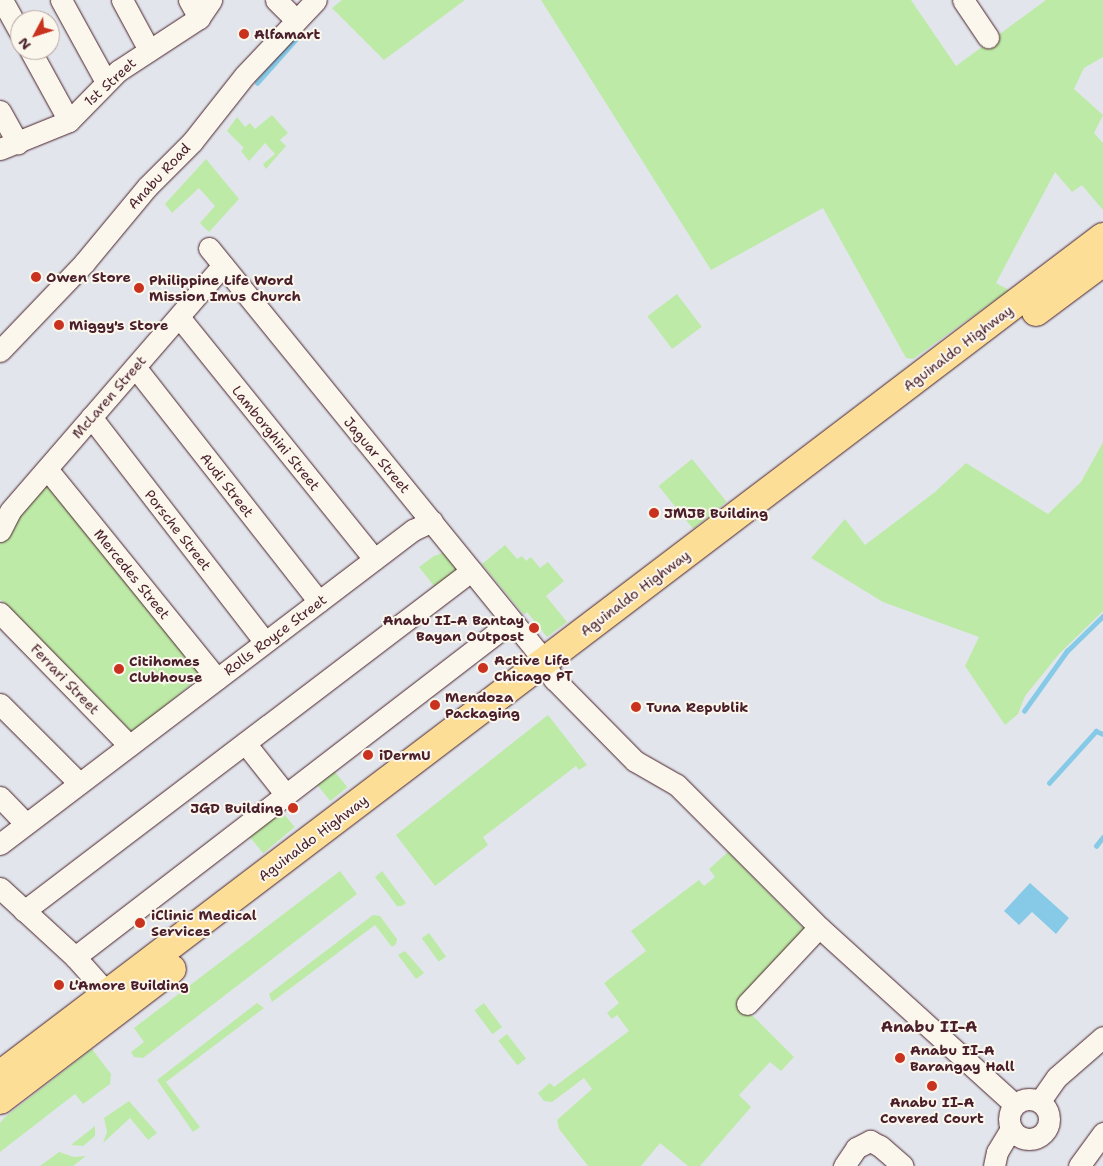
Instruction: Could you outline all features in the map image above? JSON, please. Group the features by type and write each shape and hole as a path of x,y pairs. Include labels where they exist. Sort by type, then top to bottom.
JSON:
{"highway":[{"name":"Aguinaldo Highway","path":"0,1100 548,671 816,467 1103,237"},
{"name":"Aguinaldo Highway","path":"816,467 1103,262"},
{"name":"Aguinaldo Highway","path":"0,1075 548,671"}],"street":[{"path":"2,0 10,14"},
{"path":"61,0 106,82"},
{"path":"122,0 149,50"},
{"name":"1st Street","path":"9,146 69,121 106,82 149,50 194,9 212,0"},
{"path":"276,0 296,20"},
{"name":"Anabu Road","path":"0,350 84,264 133,202 178,158 245,75 316,0"},
{"path":"968,2 988,37"},
{"path":"35,60 69,121"},
{"path":"0,111 9,146"},
{"name":"Jaguar Street","path":"209,248 432,521 512,621 548,671 635,761 677,785 820,927 1014,1104"},
{"name":"McLaren Street","path":"0,531 10,511 223,265"},
{"name":"Lamborghini Street","path":"179,317 374,559"},
{"name":"Audi Street","path":"135,367 318,602"},
{"name":"Porsche Street","path":"92,417 266,642"},
{"name":"Mercedes Street","path":"47,468 217,679"},
{"name":"Rolls Royce Street","path":"0,844 374,559 413,530 432,521"},
{"path":"24,911 471,571"},
{"name":"Ferrari Street","path":"0,613 129,745"},
{"path":"75,957 512,621"},
{"path":"0,704 79,783"},
{"path":"245,743 286,795"},
{"path":"0,797 26,824"},
{"path":"0,888 75,957 108,994"},
{"path":"747,1004 820,927"},
{"path":"1040,1101 1057,1078 1103,1037"},
{"path":"1026,1098 1040,1101 1048,1113 1048,1127 1038,1137 1016,1134 1008,1121 1014,1104 1026,1098"},
{"path":"1079,1166 1103,1133"},
{"path":"996,1164 997,1152 1016,1134"},
{"path":"844,1166 856,1148 870,1141 880,1146 903,1166"}],"green space":[{"path":"342,0 465,0 384,60 332,8"},
{"path":"541,0 911,0 956,66 1046,0 1103,0 1103,57 1084,68 1074,89 1103,115 1094,133 1103,143 1103,210 1082,185 1072,192 1055,172 996,283 1009,290 913,359 906,358 823,208 711,270"},
{"path":"272,115 288,133 280,140 286,146 266,169 263,164 275,154 265,143 249,161 241,151 244,148 227,131 237,117 245,127 250,123 255,129"},
{"path":"206,159 239,199 209,232 200,223 215,206 199,188 172,213 165,204"},
{"path":"677,294 702,327 672,349 647,316"},
{"path":"1103,442 1103,611 1059,654 1025,696 1018,714 1005,725 965,666 979,637 883,602 811,558 845,519 865,545 935,492 966,463 1048,514 1081,482"},
{"path":"692,459 727,502 693,529 659,486"},
{"path":"46,480 203,674 133,733 0,599 0,544 15,516"},
{"path":"505,545 517,559 522,556 526,561 531,557 540,568 548,562 564,581 546,596 567,622 547,637 527,612 524,615 482,564"},
{"path":"445,552 459,569 438,591 419,567 434,556"},
{"path":"548,715 587,765 579,770 576,766 483,837 488,845 435,886 396,835"},
{"path":"331,767 347,787 330,801 314,781"},
{"path":"278,807 295,827 263,853 247,833"},
{"path":"728,852 807,932 740,1003 794,1057 781,1071 770,1062 739,1095 751,1107 700,1166 688,1166 660,1143 641,1166 588,1166 559,1129 557,1120 592,1089 584,1078 552,1102 544,1101 538,1093 550,1083 554,1087 629,1031 617,1015 612,1019 607,1013 619,1003 604,983 646,951 631,931 699,880 704,886 715,877 709,869"},
{"path":"340,871 357,894 143,1058 134,1057 131,1052 144,1042 134,1028"},
{"path":"382,871 406,903 402,906 397,906 375,877"},
{"path":"373,915 380,916 397,939 396,944 392,947 375,925 272,1002 269,994"},
{"path":"429,933 446,956 439,962 422,938"},
{"path":"405,951 424,973 416,979 398,955"},
{"path":"257,1003 264,1008 166,1082 200,1127 193,1132 157,1080"},
{"path":"484,1003 502,1027 492,1034 474,1010"},
{"path":"507,1034 526,1058 517,1065 498,1041"},
{"path":"92,1049 111,1074 110,1084 83,1104 75,1094 0,1152 0,1123 5,1117"},
{"path":"129,1101 157,1133 148,1140 130,1118 103,1143 107,1132 104,1118"},
{"path":"95,1126 95,1136 83,1146 71,1145"},
{"path":"59,1152 74,1157 86,1156 73,1166 40,1166"}],"water":[{"path":"1030,883 1069,918 1056,934 1032,912 1019,925 1004,911"}],"waterway":[{"path":"257,83 296,39"},
{"path":"1024,711 1067,651 1103,616"},
{"path":"1049,783 1096,731 1103,734"},
{"path":"1096,846 1103,837"}],"place":[{"name":"Alfamart","path":"244,34"},
{"name":"Owen Store","path":"36,277"},
{"name":"Philippine Life Word Mission Imus Church","path":"139,288"},
{"name":"Miggy's Store","path":"59,325"},
{"name":"JMJB Building","path":"654,513"},
{"name":"Anabu II-A Bantay Bayan Outpost","path":"534,628"},
{"name":"Active Life Chicago PT","path":"483,668"},
{"name":"Citihomes Clubhouse","path":"119,669"},
{"name":"Mendoza Packaging","path":"435,705"},
{"name":"Tuna Republik","path":"636,707"},
{"name":"iDermU","path":"368,755"},
{"name":"JGD Building","path":"293,808"},
{"name":"iClinic Medical Services","path":"140,923"},
{"name":"L'Amore Building","path":"59,985"},
{"name":"Anabu II-A Barangay Hall","path":"900,1058"},
{"name":"Anabu II-A Covered Court","path":"932,1086"}],"district":[{"name":"Anabu II-A","path":"929,1027"}]}
